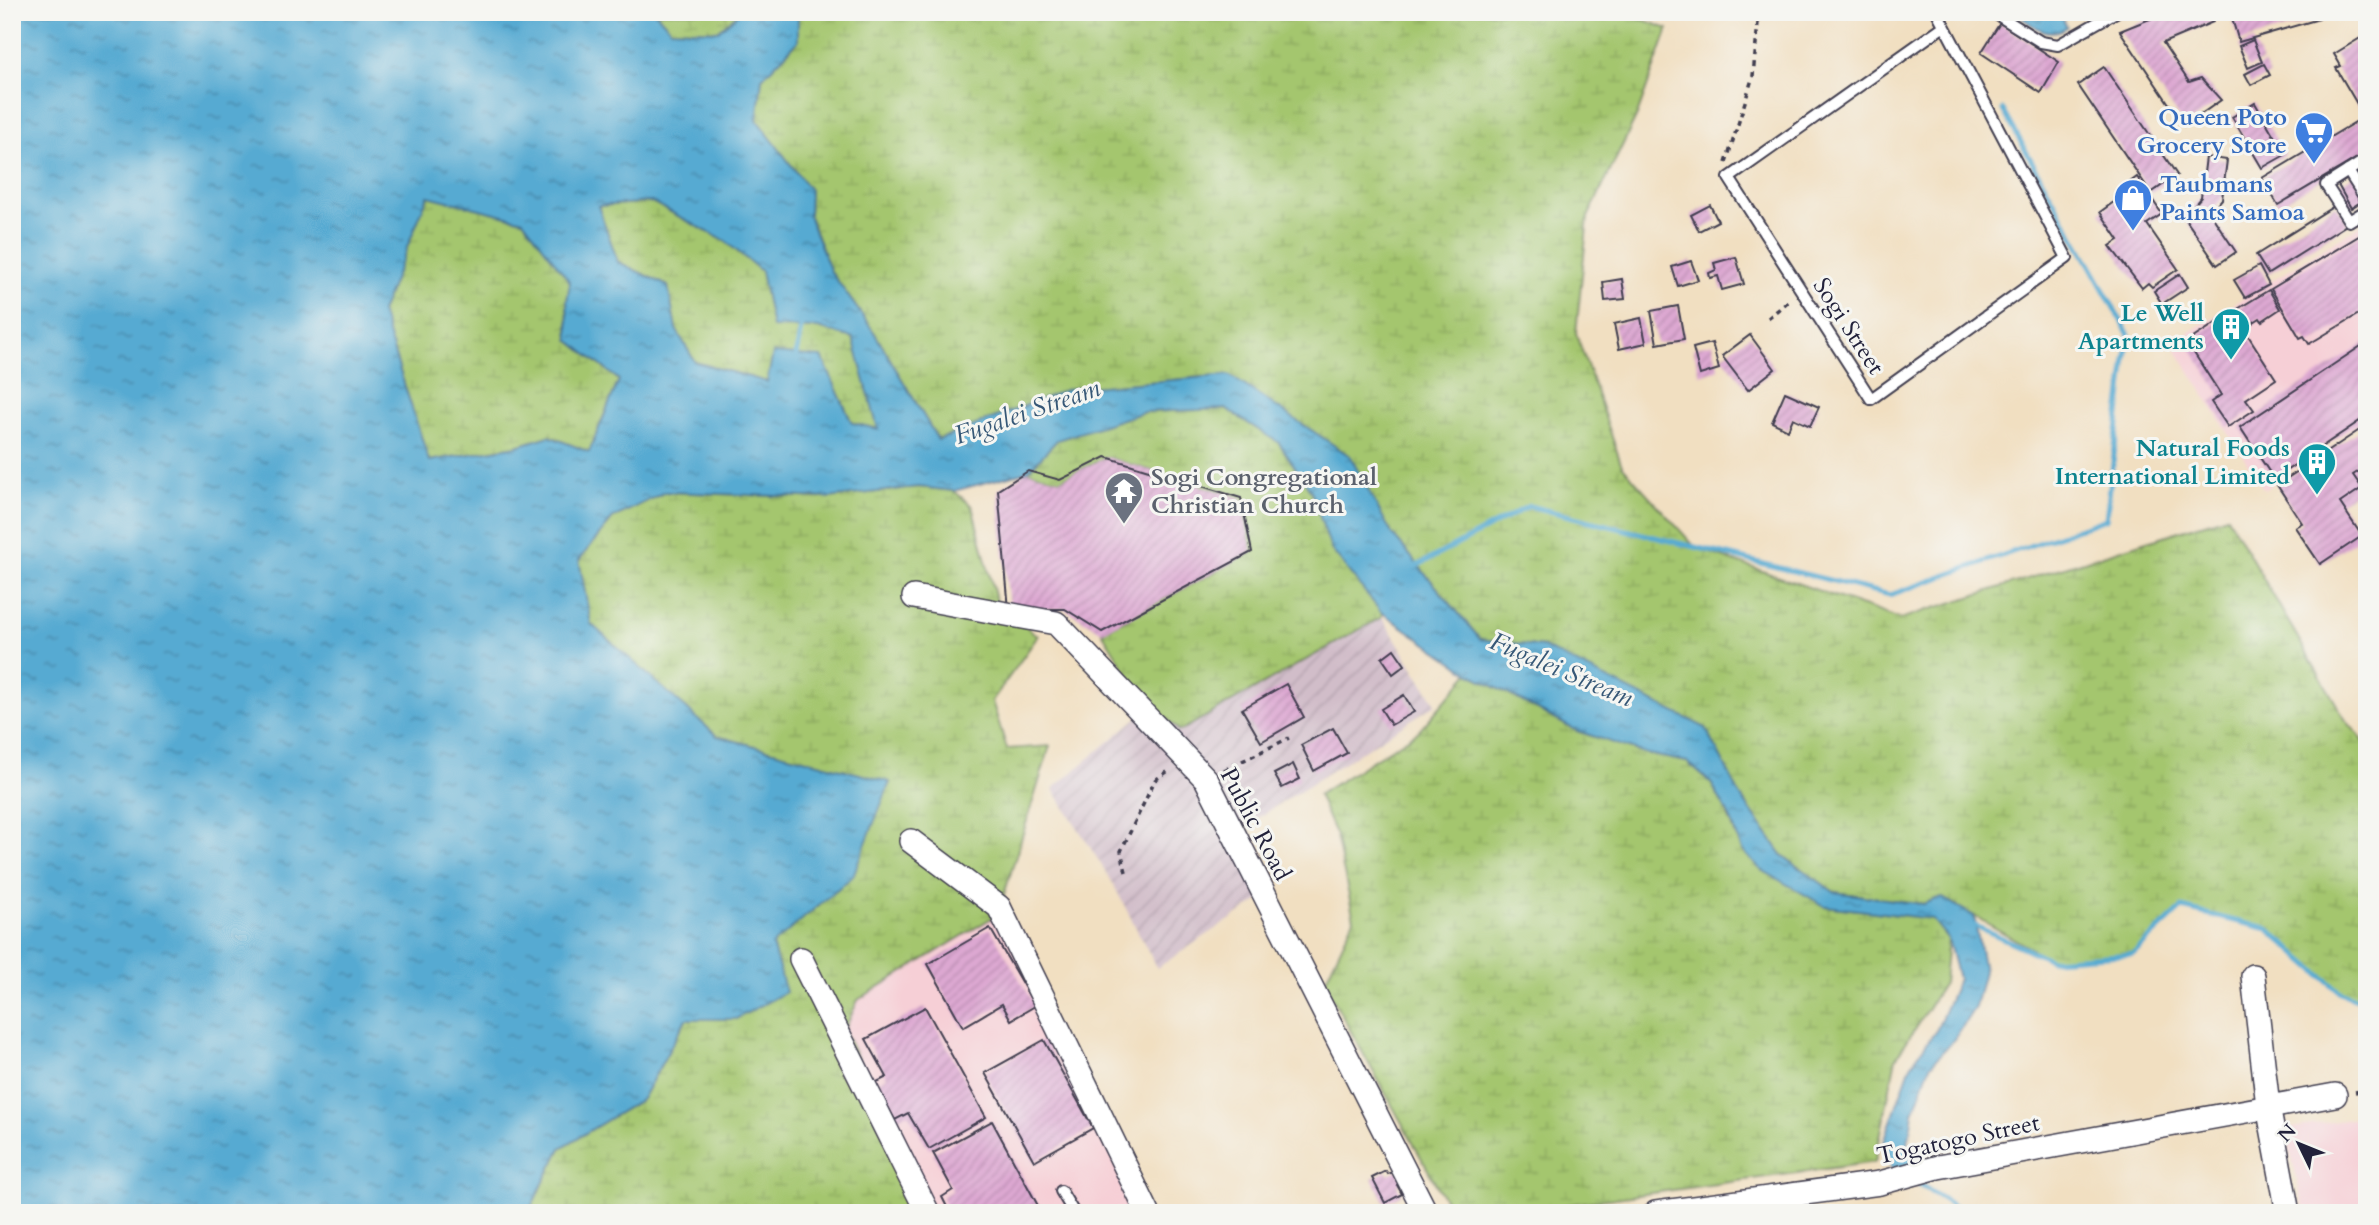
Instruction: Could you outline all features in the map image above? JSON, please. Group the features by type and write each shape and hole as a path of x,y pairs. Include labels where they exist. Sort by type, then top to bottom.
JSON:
{"street":[{"name":"Public Road","path":"915,597 1056,623 1206,779 1426,1213"},
{"path":"911,841 999,907 1148,1213"},
{"path":"801,959 928,1213"},
{"path":"2253,976 2268,1106 2288,1213"},
{"name":"Togatogo Street","path":"1656,1213 1880,1183 1938,1167 2326,1097"}],"lane":[{"name":"Sogi Street","path":"1937,12 2067,258 1871,399 1729,178 1944,26"},
{"path":"1993,12 2041,41 2058,44 2116,12"},
{"path":"2367,159 2326,185 2349,222 2367,210"},
{"path":"2348,171 2367,201"},
{"path":"1061,1191 1074,1213"}],"path":[{"path":"1206,779 1289,738"},
{"path":"1126,872 1121,851 1149,792 1156,780 1187,759"}],"shaded area":[{"path":"2367,221 2367,418 2264,490 2172,343"},
{"path":"1382,617 1436,704 1243,827 1278,888 1157,968 1111,880 1053,789 1151,706 1180,731"},
{"path":"998,914 1143,1213 934,1213 844,1031 858,1001"},
{"path":"2367,1118 2367,1213 2305,1213 2285,1129"}],"green space":[{"path":"655,12 740,12 718,31 671,29"},
{"path":"798,12 1623,12 1668,29 1637,115 1588,217 1576,333 1622,466 1696,548 1900,619 2227,516 2345,719 2367,745 2367,1004 2339,991 2268,929 2183,908 2133,954 2051,960 1941,897 1923,904 1834,892 1783,856 1741,797 1543,647 1480,639 1392,534 1229,375 1068,389 938,440 874,332 831,272 809,216 810,190 757,120 762,78 798,41"},
{"path":"428,195 523,220 571,282 567,301 569,340 619,380 589,452 549,436 517,446 429,461 381,312"},
{"path":"652,202 725,241 761,271 772,326 818,328 853,338 879,429 852,423 822,357 767,382 695,362 676,329 668,286 618,262 598,206"},
{"path":"1226,409 1279,443 1311,491 1331,549 1381,612 1382,617 1180,731 1151,706 1102,632 1252,552 1241,498 1106,457 1060,480 1028,471 1057,440 1144,412"},
{"path":"918,487 954,491 972,506 997,604 1038,636 992,701 1007,749 1050,746 998,914 858,1000 844,1031 934,1213 528,1213 561,1148 642,1099 686,1019 736,1019 772,945 890,783 717,736 590,624 579,560 613,518 665,492 828,498"},
{"path":"1469,673 1577,731 1647,754 1687,762 1711,783 1725,808 1742,850 1825,906 1932,918 1948,939 1944,983 1896,1058 1875,1162 1508,1213 1452,1213 1324,983 1354,919 1336,836 1318,795 1419,731"}],"water":[{"path":"12,12 655,12 671,29 718,31 740,12 798,12 798,41 762,78 757,120 810,190 809,217 831,272 874,332 938,440 1068,389 1229,375 1350,456 1392,534 1480,639 1543,647 1706,728 1741,797 1783,856 1834,892 1923,904 1941,897 1974,916 1984,971 1975,1007 1955,1038 1930,1066 1913,1113 1908,1144 1919,1178 1896,1185 1884,1141 1911,1065 1937,1029 1958,979 1948,939 1932,919 1825,906 1760,869 1742,850 1729,815 1711,783 1687,762 1647,754 1577,731 1469,673 1381,612 1331,549 1311,491 1279,443 1226,409 1144,412 1057,440 1028,471 954,491 918,487 828,498 665,492 613,518 579,560 591,624 717,736 890,782 853,876 772,945 786,992 736,1019 686,1019 642,1099 561,1148 528,1213 12,1213","holes":["428,196 523,220 570,282 567,301 569,340 619,380 589,452 549,436 517,446 429,461 381,312","652,202 725,241 761,271 772,327 818,328 853,338 878,429 852,423 822,357 773,353 767,382 695,362 676,329 668,286 618,262 598,206"]},
{"path":"2014,12 2059,12 2067,27 2059,31 2045,31"}],"building":[{"path":"2167,12 2207,12 2213,22 2163,43 2189,82 2201,78 2221,100 2184,126 2120,31"},
{"path":"2230,12 2317,12 2319,19 2239,42"},
{"path":"2000,23 2059,62 2041,93 1981,53"},
{"path":"2367,34 2367,109 2365,106 2360,109 2336,68 2341,66 2334,54"},
{"path":"2253,40 2262,62 2248,68 2239,46"},
{"path":"2264,64 2270,75 2251,85 2245,74"},
{"path":"2104,67 2177,175 2151,193 2078,85"},
{"path":"2255,103 2285,155 2262,168 2232,117"},
{"name":"Queen Poto Grocery Store","path":"2367,115 2367,152 2278,205 2262,178"},
{"path":"2206,157 2227,160 2222,199 2210,213 2236,252 2217,265 2184,217 2201,197"},
{"path":"2367,167 2367,198 2351,208 2338,185"},
{"name":"Taubmans Paints Samoa","path":"2137,177 2162,214 2147,224 2178,269 2152,287 2148,283 2142,288 2110,246 2119,240 2100,212 2122,196 2118,191"},
{"path":"1710,205 1718,221 1699,231 1691,215"},
{"path":"2336,205 2348,224 2268,274 2256,255"},
{"path":"2367,231 2367,309 2309,344 2304,336 2300,338 2271,289"},
{"path":"1736,257 1744,284 1722,290 1718,276 1710,278 1709,273 1716,270 1714,263"},
{"path":"1691,261 1698,280 1678,286 1672,267"},
{"path":"2259,266 2269,285 2245,298 2234,280"},
{"path":"2180,274 2188,287 2162,304 2154,291"},
{"path":"1622,279 1625,299 1605,301 1603,282"},
{"path":"2269,290 2280,309 2262,321 2260,318 2246,327 2236,310"},
{"path":"1678,306 1684,339 1657,344 1651,311"},
{"name":"Le Well Apartments","path":"2233,312 2276,379 2246,399 2254,410 2228,427 2211,402 2221,395 2187,342"},
{"path":"1641,318 1646,343 1619,349 1614,324"},
{"path":"1750,335 1775,369 1748,390 1722,356"},
{"path":"2367,342 2367,416 2274,479 2240,427"},
{"path":"1712,343 1719,369 1700,375 1693,348"},
{"path":"1785,392 1819,407 1810,426 1793,418 1788,430 1772,422"},
{"name":"Natural Foods International Limited","path":"2367,425 2367,466 2353,475 2362,488 2340,503 2362,536 2320,564 2295,527 2302,523 2277,485"},
{"name":"Sogi Congregational Christian Church","path":"1106,457 1241,498 1252,552 1102,632 1065,609 1009,609 998,490 1028,471 1060,480"},
{"path":"1394,649 1405,665 1393,674 1382,658"},
{"path":"1286,684 1304,717 1261,742 1242,709"},
{"path":"1404,695 1414,712 1391,725 1381,709"},
{"path":"1333,728 1347,753 1314,771 1301,745"},
{"path":"1293,764 1300,779 1282,788 1274,774"},
{"path":"990,928 1035,1006 1011,1020 1002,1004 963,1027 928,964"},
{"path":"925,1007 986,1117 929,1149 908,1113 895,1120 875,1083 887,1077 866,1039"},
{"path":"1044,1040 1093,1128 1034,1161 985,1073"},
{"path":"992,1121 1042,1213 950,1213 942,1197 953,1190 933,1153"},
{"path":"1398,1170 1404,1181 1397,1185 1402,1194 1385,1203 1372,1178 1386,1171 1388,1174"}],"waterway":[{"path":"1413,568 1529,506 1890,595 2106,519 2129,335 2003,110"},
{"path":"795,361 802,322"},
{"name":"Fugalei Stream","path":"1971,924 2051,960 2133,954 2182,908 2268,929 2339,991 2367,1004"},
{"path":"1914,1181 1965,1213"}],"place":[{"name":"Queen Poto Grocery Store","path":"2314,165"},
{"name":"Taubmans Paints Samoa","path":"2133,232"},
{"name":"Le Well Apartments","path":"2231,361"},
{"name":"Natural Foods International Limited","path":"2317,496"},
{"name":"Sogi Congregational Christian Church","path":"1124,525"}]}
